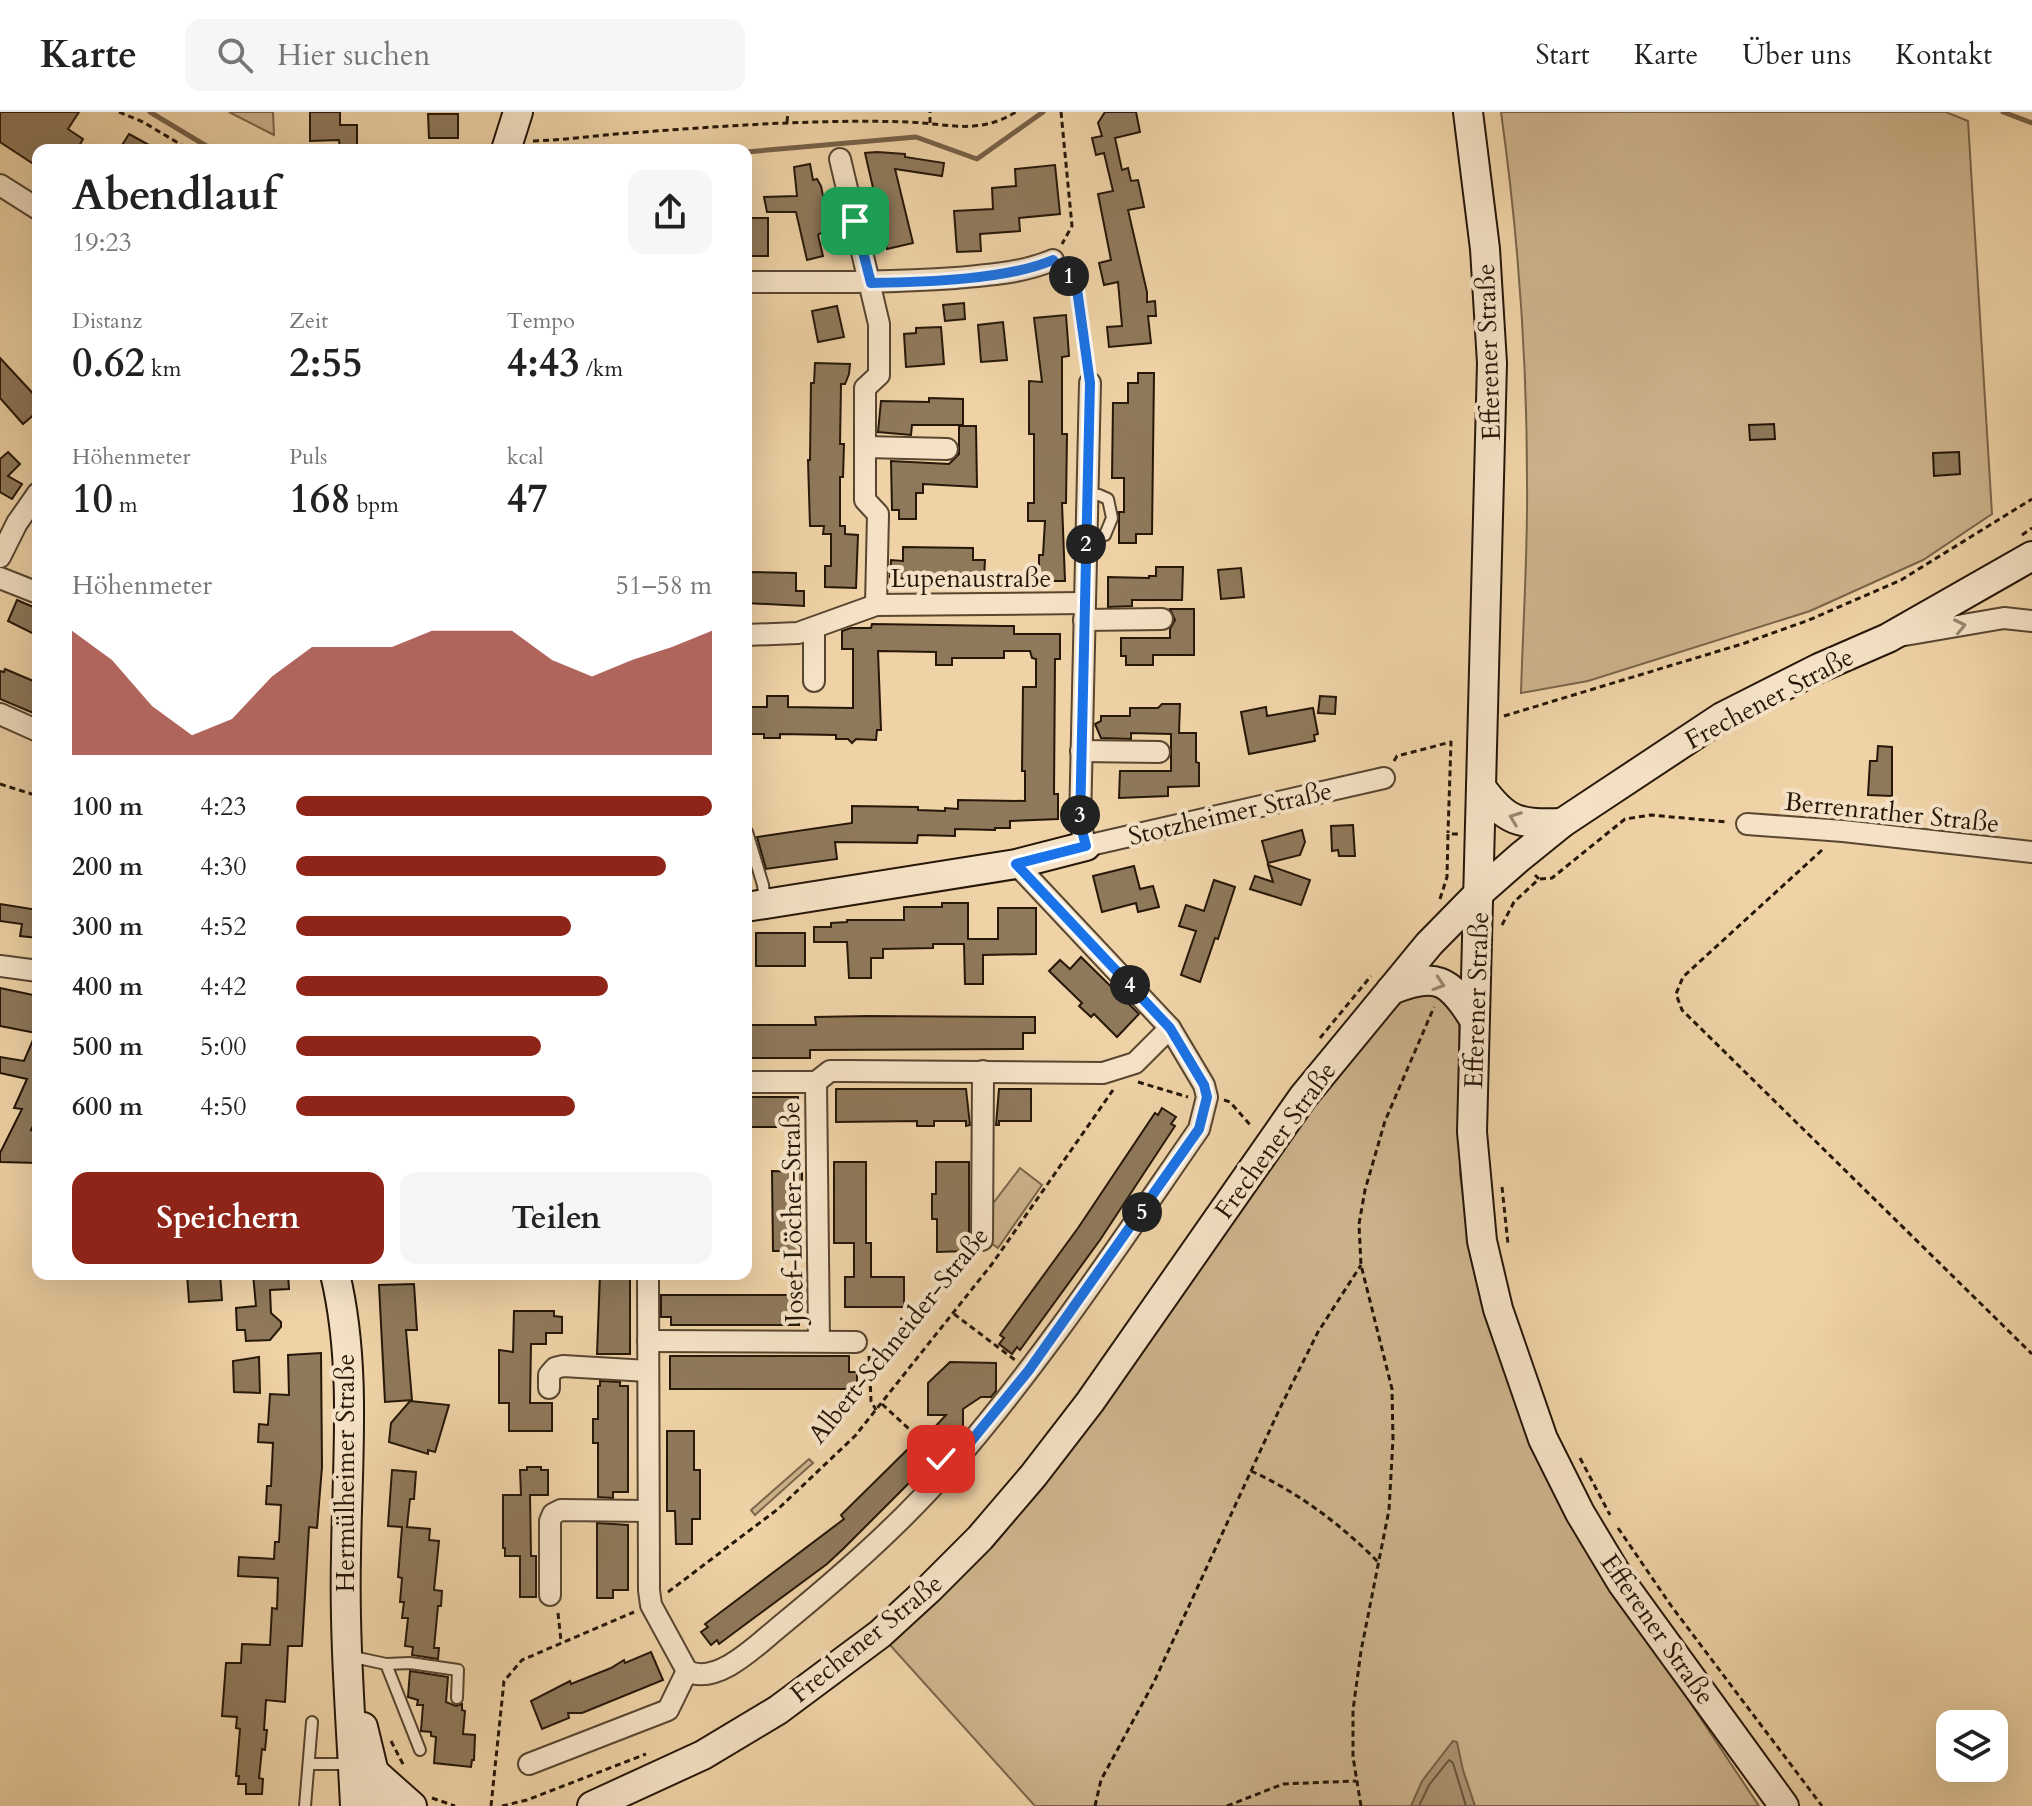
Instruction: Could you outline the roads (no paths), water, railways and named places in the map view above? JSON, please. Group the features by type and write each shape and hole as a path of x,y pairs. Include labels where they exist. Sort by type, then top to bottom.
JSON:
{"main road":[{"path":"509,144 518,112"},
{"name":"Efferener Straße","path":"1468,112 1485,249 1492,363 1473,1018 1472,1132 1482,1241 1498,1309 1543,1439 1580,1513 1622,1583 1784,1806"},
{"name":"Frechener Straße","path":"592,1806 703,1755 778,1710 880,1634 980,1538 1090,1402 1303,1097 1429,944 1520,857 1562,823 1722,717 1819,668 1888,638 2028,564"},
{"path":"1481,787 1495,806 1511,819 1536,824 1562,823"},
{"name":"Stotzheimer Straße","path":"756,906 1016,864 1086,846"},
{"path":"1391,991 1421,980 1443,982 1459,995 1473,1018"},
{"name":"Hermülheimer Straße","path":"336,1280 344,1337 350,1421 347,1664 364,1769 382,1806"},
{"path":"364,1769 422,1802"},
{"name":"Hermülheimer Straße","path":"355,1806 364,1769"}],"street":[{"name":"Lupenaustraße","path":"840,159 879,324 879,375 865,388 865,500 878,514 876,605 1084,612 1162,619"},
{"path":"0,185 32,205"},
{"path":"752,282 871,283 1006,273 1031,269 1053,260"},
{"path":"1086,846 1080,823 1090,383"},
{"path":"866,447 947,449"},
{"path":"0,557 32,502"},
{"path":"0,578 32,591"},
{"path":"752,635 798,633 876,605"},
{"path":"1888,638 2004,618 2032,621"},
{"path":"814,629 814,681"},
{"path":"0,714 32,728"},
{"path":"1081,751 1159,752"},
{"name":"Stotzheimer Straße","path":"1086,846 1384,778"},
{"name":"Berrenrather Straße","path":"1747,824 1843,831 2032,852"},
{"path":"648,1280 651,1605 687,1671 697,1676 712,1675 748,1652 849,1570 950,1467 1029,1370 1199,1129 1207,1097 1204,1085 1170,1028 1016,864"},
{"path":"0,966 32,970"},
{"path":"752,1082 816,1082 830,1071 1103,1073 1135,1063 1170,1028"},
{"path":"982,1240 983,1071"},
{"name":"Josef-Löcher-Straße","path":"816,1082 819,1341"},
{"name":"Josef-Löcher-Straße","path":"648,1341 856,1342"},
{"path":"549,1388 549,1375 555,1368 563,1366 648,1371"},
{"path":"550,1595 550,1521 553,1514 561,1510 648,1511"},
{"path":"529,1764 668,1710 687,1671"}],"lane":[{"path":"752,849 763,885 756,906"},
{"path":"347,1664 410,1663 458,1670 457,1698"},
{"path":"386,1664 420,1750"},
{"path":"305,1806 312,1722"},
{"path":"309,1764 364,1769"}],"water":[{"path":"1453,1741 1457,1742 1475,1806 1411,1806 1422,1781"}],"waterway":[{"path":"150,112 203,144"},
{"path":"752,151 916,137 977,159 1043,112"},
{"path":"2003,112 2032,123"}]}
